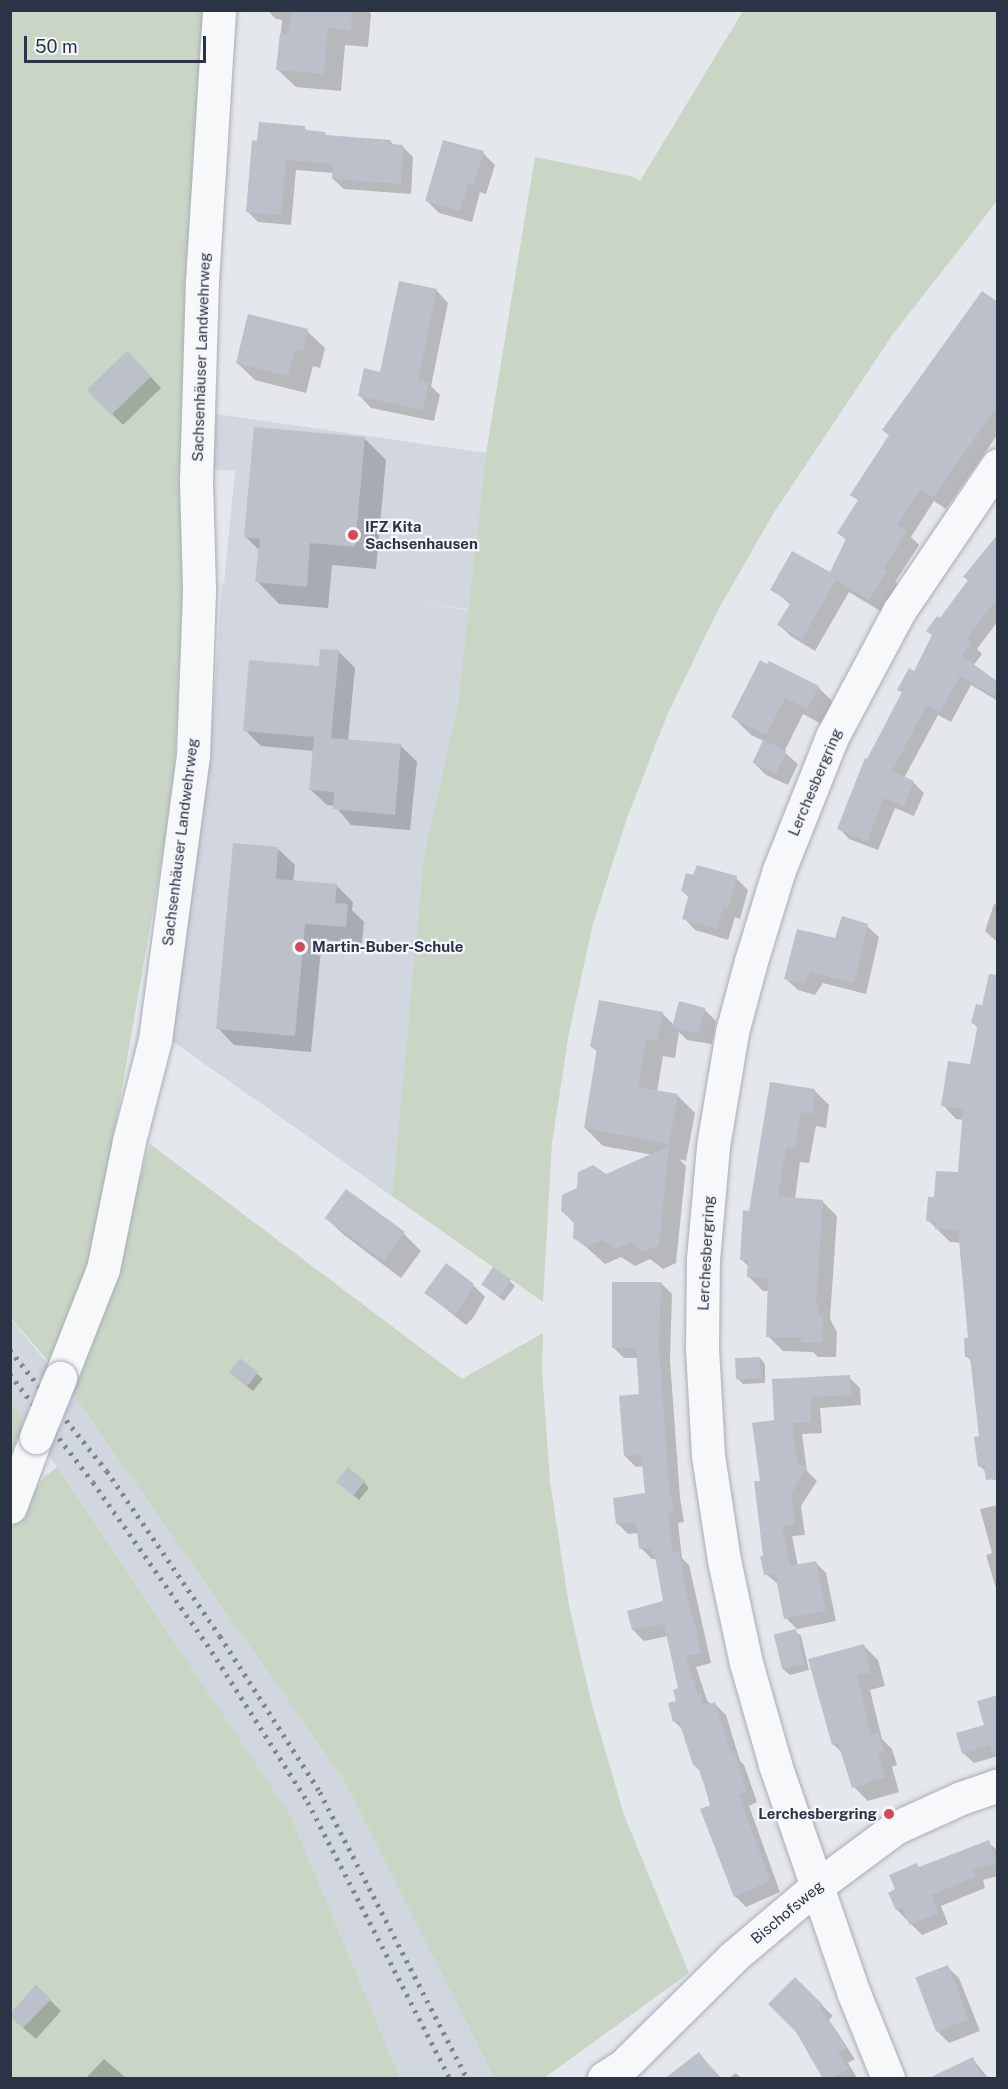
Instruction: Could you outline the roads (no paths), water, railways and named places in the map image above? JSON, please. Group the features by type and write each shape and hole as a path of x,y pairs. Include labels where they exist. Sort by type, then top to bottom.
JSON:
{"street":[{"name":"Sachsenhäuser Landwehrweg","path":"10,1507 103,1269 129,1141 155,1040 193,756 199,589 196,481 202,292 219,10"},
{"name":"Lerchesbergring","path":"888,2079 854,1994 775,1764 746,1663 724,1560 708,1456 702,1350 703,1259 713,1146 732,1032 751,961 780,870 816,773 832,736 899,611 998,465"},
{"name":"Bischofsweg","path":"604,2079 624,2066 733,1957 817,1886 895,1828 961,1798 998,1785"}],"railway":[{"path":"10,1350 107,1471 220,1636 320,1792 467,2078"},
{"path":"10,1374 93,1482 207,1644 308,1802 450,2078"}],"place":[{"name":"IFZ Kita Sachsenhausen","path":"353,535"},
{"name":"Martin-Buber-Schule","path":"300,947"},
{"name":"Lerchesbergring","path":"889,1814"}]}
